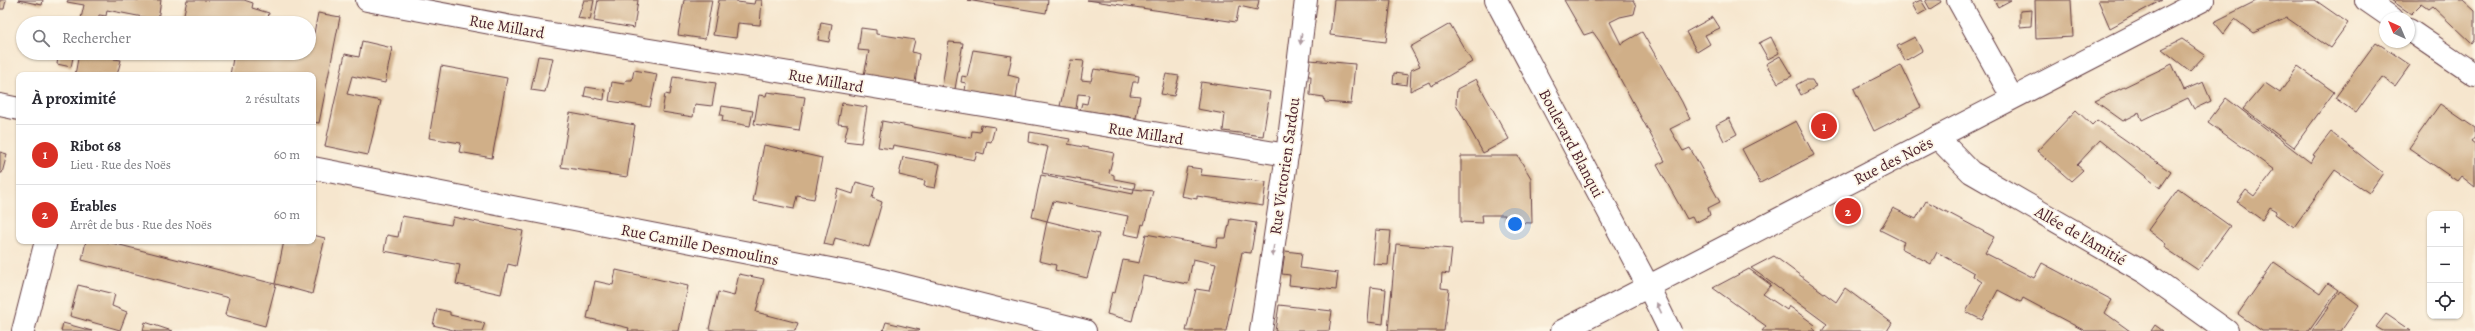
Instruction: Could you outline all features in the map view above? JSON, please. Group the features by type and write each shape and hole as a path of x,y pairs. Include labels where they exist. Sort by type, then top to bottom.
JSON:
{"street":[{"name":"Rue Millard","path":"367,0 536,32 1287,155"},
{"name":"Rue Victorien Sardou","path":"1261,331 1287,155 1306,0"},
{"name":"Boulevard Blanqui","path":"1496,0 1648,286 1670,331"},
{"path":"1958,0 2012,97"},
{"name":"Rue des Noës","path":"1562,331 2202,0"},
{"path":"2366,0 2383,12"},
{"path":"2415,34 2475,75"},
{"path":"0,105 16,108"},
{"name":"Allée de l'Amitié","path":"1937,137 1971,172 2146,273 2227,331"},
{"name":"Rue Camille Desmoulins","path":"316,169 866,276 1085,331"},
{"path":"23,331 45,244"}],"building":[{"path":"0,0 6,0 4,9 0,9"},
{"path":"18,0 43,0 42,5"},
{"path":"68,0 161,0 159,16 138,16 107,10 106,16 82,16 84,5 67,2"},
{"path":"187,0 244,0 253,3 252,8 269,13 268,16 184,16"},
{"path":"584,0 594,0 590,20 578,18"},
{"path":"598,0 638,0 634,28 594,21"},
{"path":"684,0 712,0 705,39 678,35"},
{"path":"719,0 737,0 737,2 754,4 755,0 762,0 760,25 738,23 736,38 713,35"},
{"path":"967,0 1048,0 1046,13"},
{"path":"1087,0 1259,0 1257,10 1239,6 1236,22"},
{"path":"1334,0 1391,0 1386,42 1330,35"},
{"path":"1564,0 1633,0 1636,6 1634,14 1620,17 1610,22 1621,44 1642,32 1682,102 1690,119 1670,129 1683,151 1690,148 1720,202 1708,208 1710,215 1695,223 1692,217 1687,219 1657,165 1665,161 1600,42 1593,32 1584,35"},
{"path":"1921,0 1927,10 1918,15 1912,4"},
{"path":"1925,0 1940,0 1941,2 1930,9"},
{"path":"1994,0 2011,0 1998,7"},
{"path":"2035,0 2071,0 2073,37 2036,39"},
{"path":"2098,0 2162,0 2110,28"},
{"path":"2258,0 2315,0 2348,23 2330,48 2287,18 2253,33 2235,19 2224,34 2214,22"},
{"path":"2391,0 2464,0 2475,10 2475,40 2472,44 2432,6 2428,9 2421,4 2413,12 2408,12"},
{"path":"2032,10 2031,26 2020,27 2020,11"},
{"path":"318,13 340,17 319,123 316,122 316,72 231,72 233,60 316,60 316,23"},
{"path":"1713,17 1720,28 1705,35 1710,44 1697,52 1686,32"},
{"path":"821,22 832,24 829,42 818,40"},
{"path":"1450,24 1472,62 1431,86 1429,82 1410,91 1411,70 1420,66 1410,47"},
{"path":"861,28 876,30 876,34 915,40 912,52 919,54 915,83 864,75 869,51 858,50"},
{"path":"1771,37 1779,53 1768,59 1759,43"},
{"path":"1915,37 1922,51 1905,61 1897,46"},
{"path":"2182,39 2205,55 2190,71 2162,49"},
{"path":"362,41 392,48 385,83 352,76 347,94 381,101 368,155 325,146 345,54 359,57"},
{"path":"949,42 963,43 955,89 942,87"},
{"path":"2376,42 2379,44 2379,48 2385,48 2410,65 2395,86 2382,77 2356,113 2335,98"},
{"path":"973,50 1012,56 1008,75 1019,78 1016,99 965,91 966,83 961,82 962,76 967,77"},
{"path":"538,56 553,58 545,92 531,90"},
{"path":"1780,56 1792,76 1778,83 1766,64"},
{"path":"58,60 72,60 71,67 57,64"},
{"path":"78,60 121,60 118,72 76,72"},
{"path":"1071,60 1084,61 1081,80 1091,81 1094,69 1139,76 1138,82 1133,82 1130,95 1140,96 1136,118 1080,110 1082,103 1087,104 1089,95 1078,94 1076,109 1060,106"},
{"path":"1310,60 1355,64 1351,104 1325,102 1324,97 1310,95 1311,76 1308,76"},
{"path":"2172,64 2184,90 2203,82 2211,101 2194,109 2188,98 2142,120 2139,113 2123,121 2095,101"},
{"path":"1901,65 1921,107 1874,131 1854,89"},
{"path":"441,66 507,78 492,158 459,152 461,143 429,138"},
{"path":"2298,66 2334,92 2294,147 2243,109 2265,83 2280,93"},
{"path":"634,70 657,74 650,107 609,101 612,82 624,84 626,80 632,80"},
{"path":"1394,73 1408,75 1407,85 1393,83"},
{"path":"1166,74 1179,76 1174,96 1161,94"},
{"path":"673,77 716,83 712,106 695,104 693,117 662,112 665,94 670,95"},
{"path":"1476,79 1509,139 1483,153 1456,104 1457,89"},
{"path":"1805,80 1812,80 1816,87 1801,95 1796,85"},
{"path":"1201,82 1270,92 1263,136 1223,131 1225,114 1197,109"},
{"path":"586,87 605,90 604,100 584,96"},
{"path":"767,92 805,97 799,131 754,124 759,95 766,96"},
{"path":"2226,98 2311,163 2315,156 2313,155 2331,132 2383,173 2369,193 2335,170 2294,227 2275,214 2277,211 2270,207 2262,220 2237,202 2246,190 2254,196 2274,170 2208,122"},
{"path":"842,103 867,107 861,143 844,141 848,125 838,124"},
{"path":"2440,104 2475,128 2475,136 2471,141 2475,144 2475,187 2461,176 2457,181 2409,148"},
{"path":"722,106 753,111 750,126 722,121 723,115 720,115"},
{"path":"2076,110 2092,125 2097,120 2171,172 2160,188 2100,140 2077,165 2083,170 2071,181 2037,151"},
{"path":"570,113 635,125 627,177 561,167"},
{"path":"1827,114 1834,131 1821,137 1813,121"},
{"path":"1729,118 1737,134 1724,141 1716,125"},
{"path":"882,121 971,138 972,131 980,132 981,125 995,127 991,142 987,141 984,154 977,152 975,160 893,145 892,149 878,147"},
{"path":"1796,121 1814,155 1760,183 1742,149"},
{"path":"1030,132 1070,139 1068,144 1114,153 1109,173 1114,175 1114,179 1135,183 1134,189 1042,173 1048,147 1029,142"},
{"path":"764,145 822,158 814,199 797,196 794,209 753,201"},
{"path":"0,152 7,154 2,173 0,173"},
{"path":"1461,156 1518,156 1531,178 1532,223 1506,222 1505,215 1482,215 1483,223 1461,222"},
{"path":"903,157 940,164 935,188 924,186 925,181 899,175"},
{"path":"1187,167 1202,169 1201,175 1266,182 1263,206 1197,196 1197,199 1181,196"},
{"path":"1041,175 1133,194 1134,189 1153,191 1144,225 1142,224 1139,237 1124,234 1128,216 1053,201 1047,221 1032,217"},
{"path":"856,182 875,187 872,198 882,202 869,247 835,238 833,246 824,244 838,189 853,194"},
{"path":"2178,189 2230,226 2198,270 2164,247 2166,244 2148,230"},
{"path":"1926,201 1994,237 1985,253 2034,278 2042,263 2112,300 2105,313 2130,331 2085,331 2023,298 2021,302 1998,290 1982,320 1966,312 1982,282 1973,276 1974,273 1937,252 1931,264 1901,248 1904,242 1880,230 1893,208 1916,219"},
{"path":"402,216 451,225 453,217 523,231 516,266 508,264 501,294 456,284 460,265 384,251 387,235 398,237"},
{"path":"1230,219 1256,223 1251,253 1242,252 1226,331 1186,331 1196,289 1209,291 1216,264 1193,259 1188,284 1143,276 1132,321 1107,314 1112,292 1115,293 1123,260 1139,263 1146,234 1216,247 1218,238 1226,238"},
{"path":"1047,221 1099,234 1087,278 1055,270 1056,265 1039,261"},
{"path":"1376,230 1391,231 1388,265 1373,264"},
{"path":"316,236 325,238 312,294 276,284 265,326 225,315 229,298 82,260 85,244 116,244 275,284 283,244 316,244"},
{"path":"1396,244 1452,249 1449,274 1442,273 1441,288 1449,289 1444,331 1388,331"},
{"path":"1285,251 1302,253 1300,268 1338,273 1336,290 1289,285 1290,275 1282,274"},
{"path":"1774,256 1836,302 1845,288 1892,323 1887,331 1822,331 1827,324 1751,268"},
{"path":"2274,262 2320,294 2328,283 2338,290 2309,331 2262,331 2238,314"},
{"path":"1749,269 1771,285 1763,294 1787,310 1789,306 1815,325 1812,328 1816,331 1762,331 1766,326 1713,288"},
{"path":"616,270 688,286 679,331 628,331 629,328 587,318 595,281 613,285"},
{"path":"739,274 764,279 756,312 798,323 795,331 718,331 709,329 718,292 734,296"},
{"path":"78,285 115,294 112,306 127,312 120,330 70,316"},
{"path":"1371,287 1386,289 1383,324 1368,322"},
{"path":"2340,291 2359,305 2341,331 2312,331"},
{"path":"1279,305 1332,311 1329,331 1275,331"},
{"path":"437,309 450,312 450,315 485,323 482,331 457,331 433,325"},
{"path":"2386,314 2411,331 2383,331 2376,327"},
{"path":"145,322 172,331 143,331"},
{"path":"886,322 920,330 883,331"},
{"path":"63,323 92,331 61,331"},
{"path":"2155,325 2163,331 2151,331"}],"place":[{"name":"Ribot 68","path":"1824,126"},
{"name":"Érables","path":"1848,211"}]}
